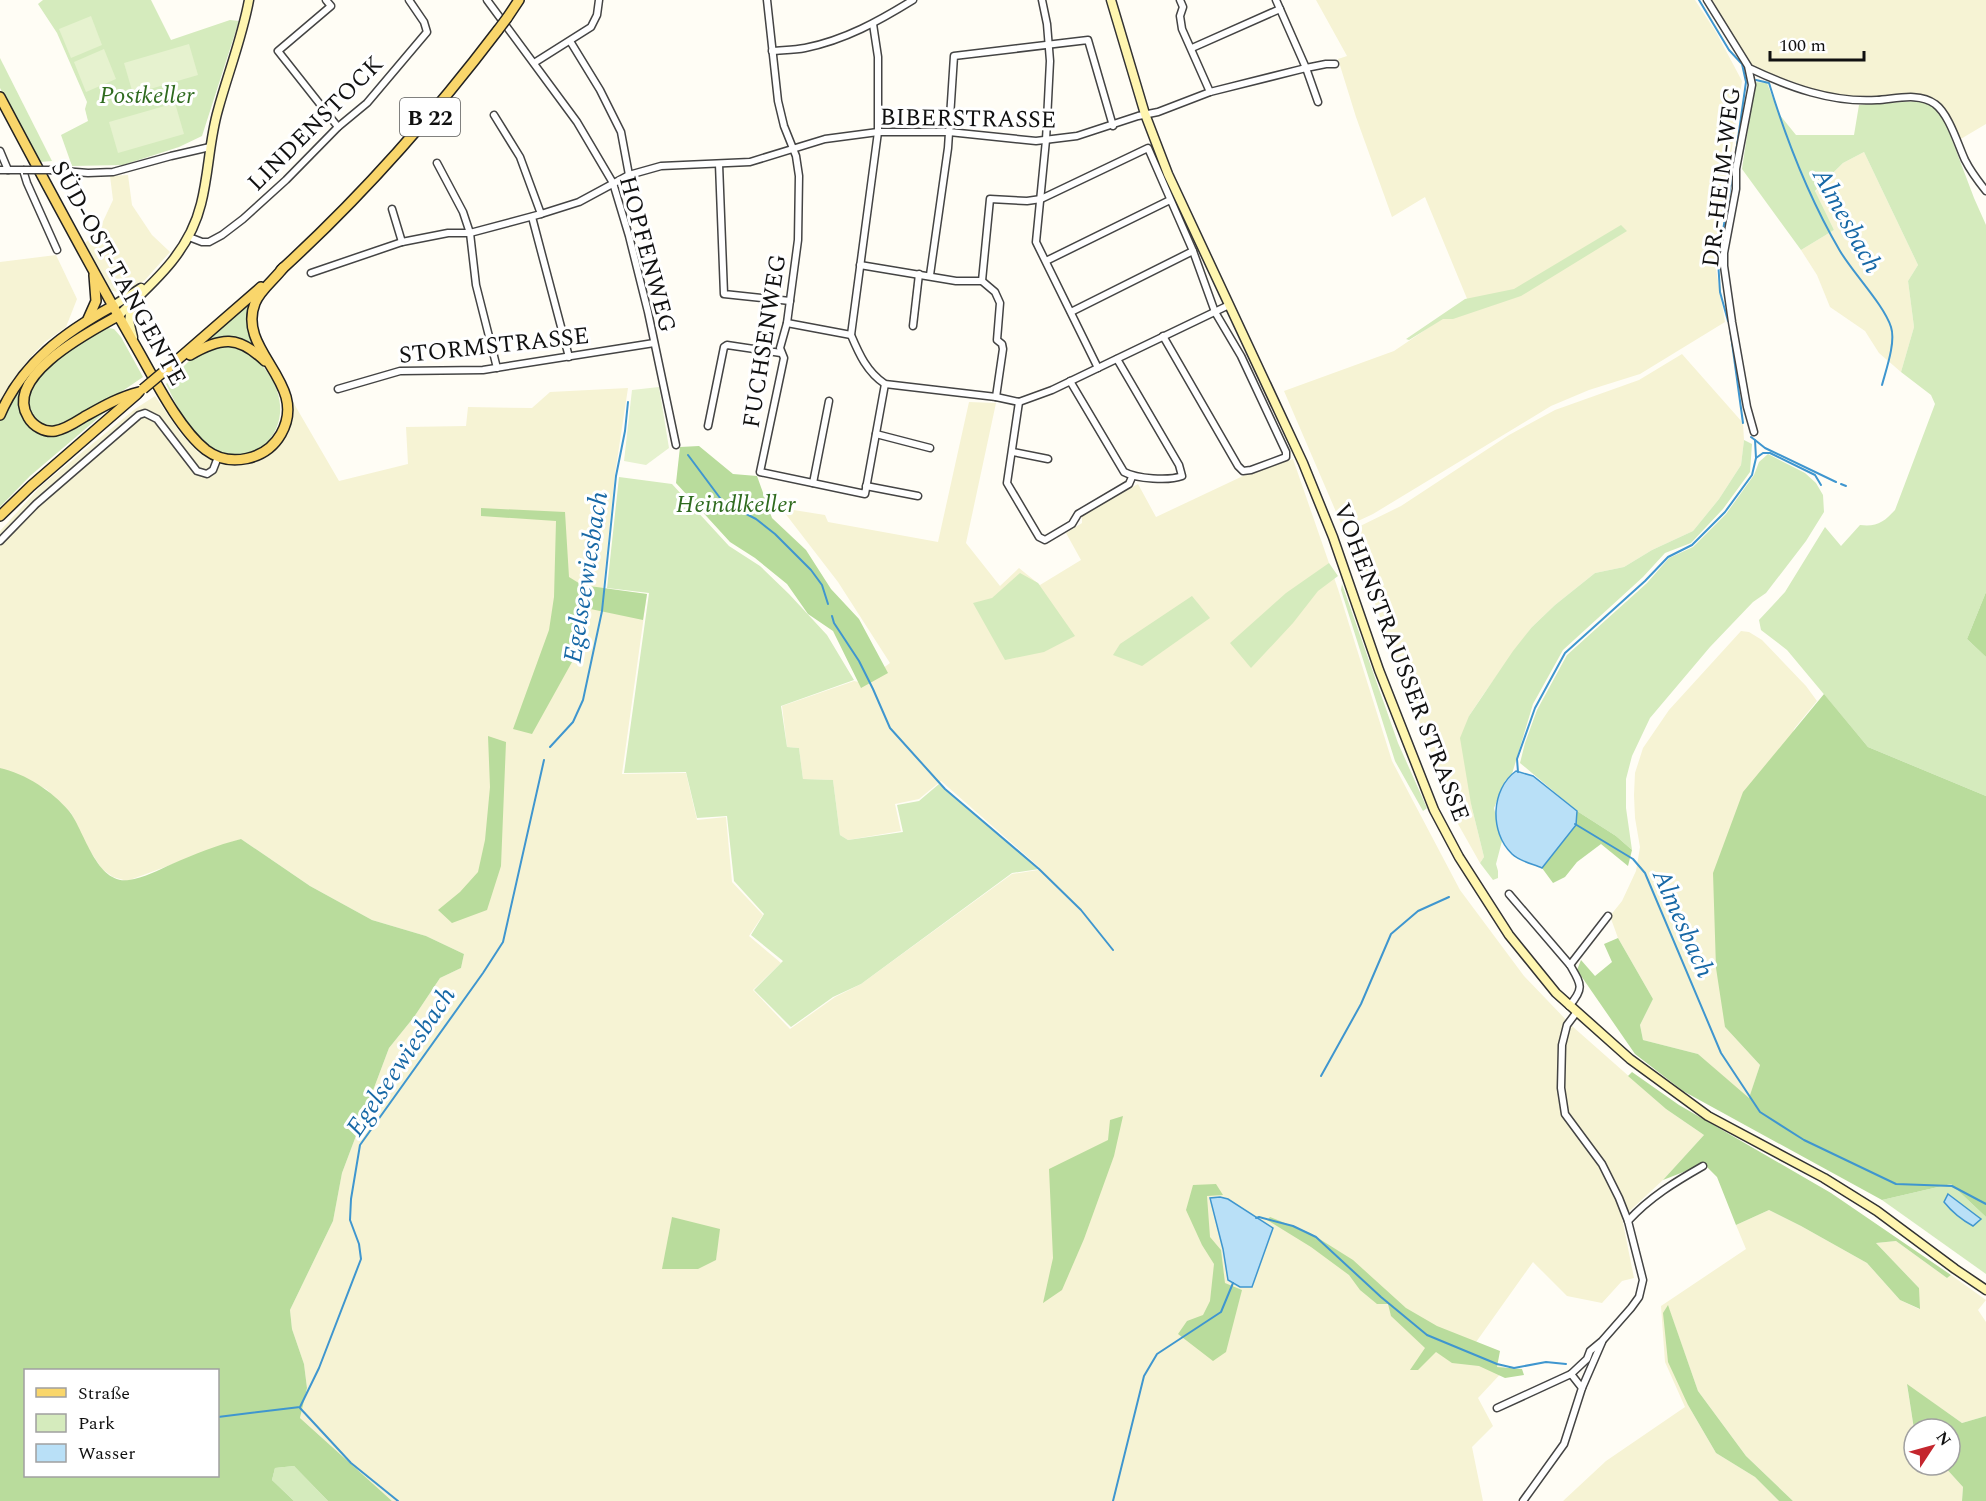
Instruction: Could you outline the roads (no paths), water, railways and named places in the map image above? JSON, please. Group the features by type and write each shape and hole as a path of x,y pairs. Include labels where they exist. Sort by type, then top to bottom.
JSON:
{"main road":[{"path":"141,391 122,396 56,431 39,428 31,422 24,409 24,395 27,387 46,364 66,347 118,316 159,277 189,237 201,206 218,110 240,40 249,0"},
{"name":"B 22","path":"0,516 31,486 283,268 356,198 407,144 498,30 519,0"},
{"name":"VOHENSTRAUSSER STRASSE","path":"1111,0 1145,114 1168,174 1309,477 1333,537 1383,681 1434,810 1459,857 1509,935 1556,993 1630,1059 1708,1116 1824,1178 1877,1211 1986,1290"},
{"name":"SÜD-OST-TANGENTE","path":"0,97 134,344 191,436 218,457"},
{"name":"B 22","path":"218,457 233,460 248,459 263,453 280,435 286,421 288,408 286,393 256,339 252,315 255,302 283,268"},
{"path":"87,320 96,301 93,269"},
{"path":"0,415 12,391 40,356 57,340 159,277"},
{"path":"133,301 129,321 134,344"},
{"name":"B 22","path":"172,365 211,344 228,341 246,345 273,369"}],"street":[{"path":"326,0 331,6 279,51 338,127"},
{"name":"LINDENSTOCK","path":"189,237 202,242 215,240 222,235 286,180 338,127 367,103 427,32 424,22 409,0"},
{"name":"HOPFENWEG","path":"487,0 578,122 613,183 629,236 676,445"},
{"path":"534,63 591,27 597,15 598,0"},
{"name":"FUCHSENWEG","path":"767,0 778,100 784,126 798,165 800,207 787,323 780,348 784,358 760,472 865,494 866,486"},
{"path":"772,51 805,48 842,38 873,24 914,0"},
{"path":"1042,0 1049,44 1050,73 1036,242 1098,368"},
{"path":"1180,0 1183,7 1180,16 1182,29 1210,92"},
{"path":"1276,0 1306,68 1318,102"},
{"path":"1707,0 1749,68 1794,87 1837,98 1871,101 1914,97 1930,101 1941,111 1973,175 1986,190"},
{"path":"1192,48 1280,9"},
{"path":"873,24 878,57 878,132 851,335 860,355 876,378 885,384 996,397 1019,402 1070,381 1228,305"},
{"path":"930,275 949,132 954,56 1088,40 1113,126"},
{"path":"570,41 600,90 621,132 629,175"},
{"name":"BIBERSTRASSE","path":"310,273 402,242 448,233 471,233 542,214 579,202 629,175 661,166 750,162 825,139 878,132 949,132 1036,141 1077,136 1158,112 1210,92 1306,68 1335,64"},
{"name":"DR.-HEIM-WEG","path":"1749,68 1752,85 1737,169 1724,266 1747,407 1754,432"},
{"path":"494,115 520,157 542,214"},
{"path":"0,170 113,172 210,147"},
{"path":"982,281 990,199 1027,201 1041,199 1148,148 1193,252 1215,312 1241,356 1286,452 1286,457 1243,471 1163,336"},
{"path":"0,151 8,170"},
{"path":"437,164 463,212 471,233 472,264 476,285 497,368"},
{"path":"719,164 724,294 790,301"},
{"path":"23,170 57,250"},
{"path":"1046,261 1170,200"},
{"path":"392,209 402,242"},
{"path":"532,217 569,357"},
{"path":"1071,312 1193,252"},
{"path":"860,265 956,280 982,281 995,292 1000,303 997,340 1002,344 1003,350 996,397"},
{"path":"913,326 919,274"},
{"path":"787,323 851,335"},
{"name":"STORMSTRASSE","path":"338,389 400,371 497,368 654,343"},
{"path":"708,426 724,347 727,345 781,353"},
{"path":"1070,381 1124,472 1132,477 1175,479 1182,476 1179,465 1117,359"},
{"path":"885,384 866,486 918,496"},
{"path":"813,483 830,401"},
{"path":"1019,402 1007,483 1039,537 1045,540 1072,524 1078,514 1129,484 1132,477"},
{"path":"0,541 36,504 145,413 157,419 197,471 204,474 213,470 218,457"},
{"path":"876,434 930,448"},
{"path":"1013,452 1048,459"},
{"path":"1509,894 1577,976 1581,989 1569,1006"},
{"path":"1570,965 1608,916"},
{"path":"1497,1408 1570,1374 1587,1359 1590,1351 1632,1308 1642,1289 1641,1270 1628,1221 1619,1198 1602,1164 1565,1114 1561,1088 1562,1045 1567,1025 1576,1013"},
{"path":"1628,1221 1643,1204 1703,1166"},
{"path":"1523,1501 1564,1444 1582,1388 1602,1341"},
{"path":"1570,1374 1582,1388"}],"water":[{"path":"1516,771 1533,776 1577,811 1576,825 1542,868 1512,854 1499,834 1496,811 1498,799 1502,788"},
{"path":"1948,1194 1981,1219 1973,1226 1961,1218 1944,1202"},
{"path":"1210,1198 1228,1199 1273,1228 1252,1287 1240,1287 1228,1280"}],"waterway":[{"name":"Almesbach","path":"1699,0 1729,50 1742,64 1746,82 1735,160"},
{"name":"Almesbach","path":"1756,80 1769,83 1791,148 1818,211 1840,251 1882,309 1891,327 1891,348 1882,385"},
{"path":"1728,321 1720,292 1718,260 1733,171"},
{"path":"1730,328 1743,423"},
{"name":"Egelseewiesbach","path":"550,747 573,722 583,700 602,611 616,476 628,402"},
{"name":"Almesbach","path":"1518,772 1517,759 1535,708 1565,653 1645,581 1668,557 1692,545 1725,512 1752,475 1756,458 1755,440 1751,437"},
{"name":"Almesbach","path":"1755,440 1765,448 1836,482"},
{"name":"Almesbach","path":"1756,458 1763,453 1770,453 1815,475 1821,485"},
{"path":"688,455 723,502 756,519 775,534 811,570 822,585 828,604"},
{"name":"Almesbach","path":"1841,484 1846,486"},
{"path":"832,616 834,623 859,661 890,728 945,789 1039,869 1081,910 1113,950"},
{"name":"Egelseewiesbach","path":"219,1417 300,1407 319,1368 361,1259 359,1244 350,1220 360,1145 503,942 544,760"},
{"name":"Almesbach","path":"1575,824 1633,859 1645,873 1721,1053 1760,1112 1804,1140 1896,1184 1952,1186 1986,1204"},
{"path":"1321,1076 1361,1004 1391,934 1418,911 1449,897"},
{"path":"1256,1218 1293,1226 1316,1237 1381,1297 1427,1335 1497,1364 1514,1368 1546,1362 1566,1364"},
{"path":"1113,1501 1144,1376 1157,1354 1221,1312 1233,1283"},
{"path":"300,1408 351,1463 398,1501"}],"park label":[{"name":"Postkeller","path":"147,95"},
{"name":"Heindlkeller","path":"736,504"}]}
